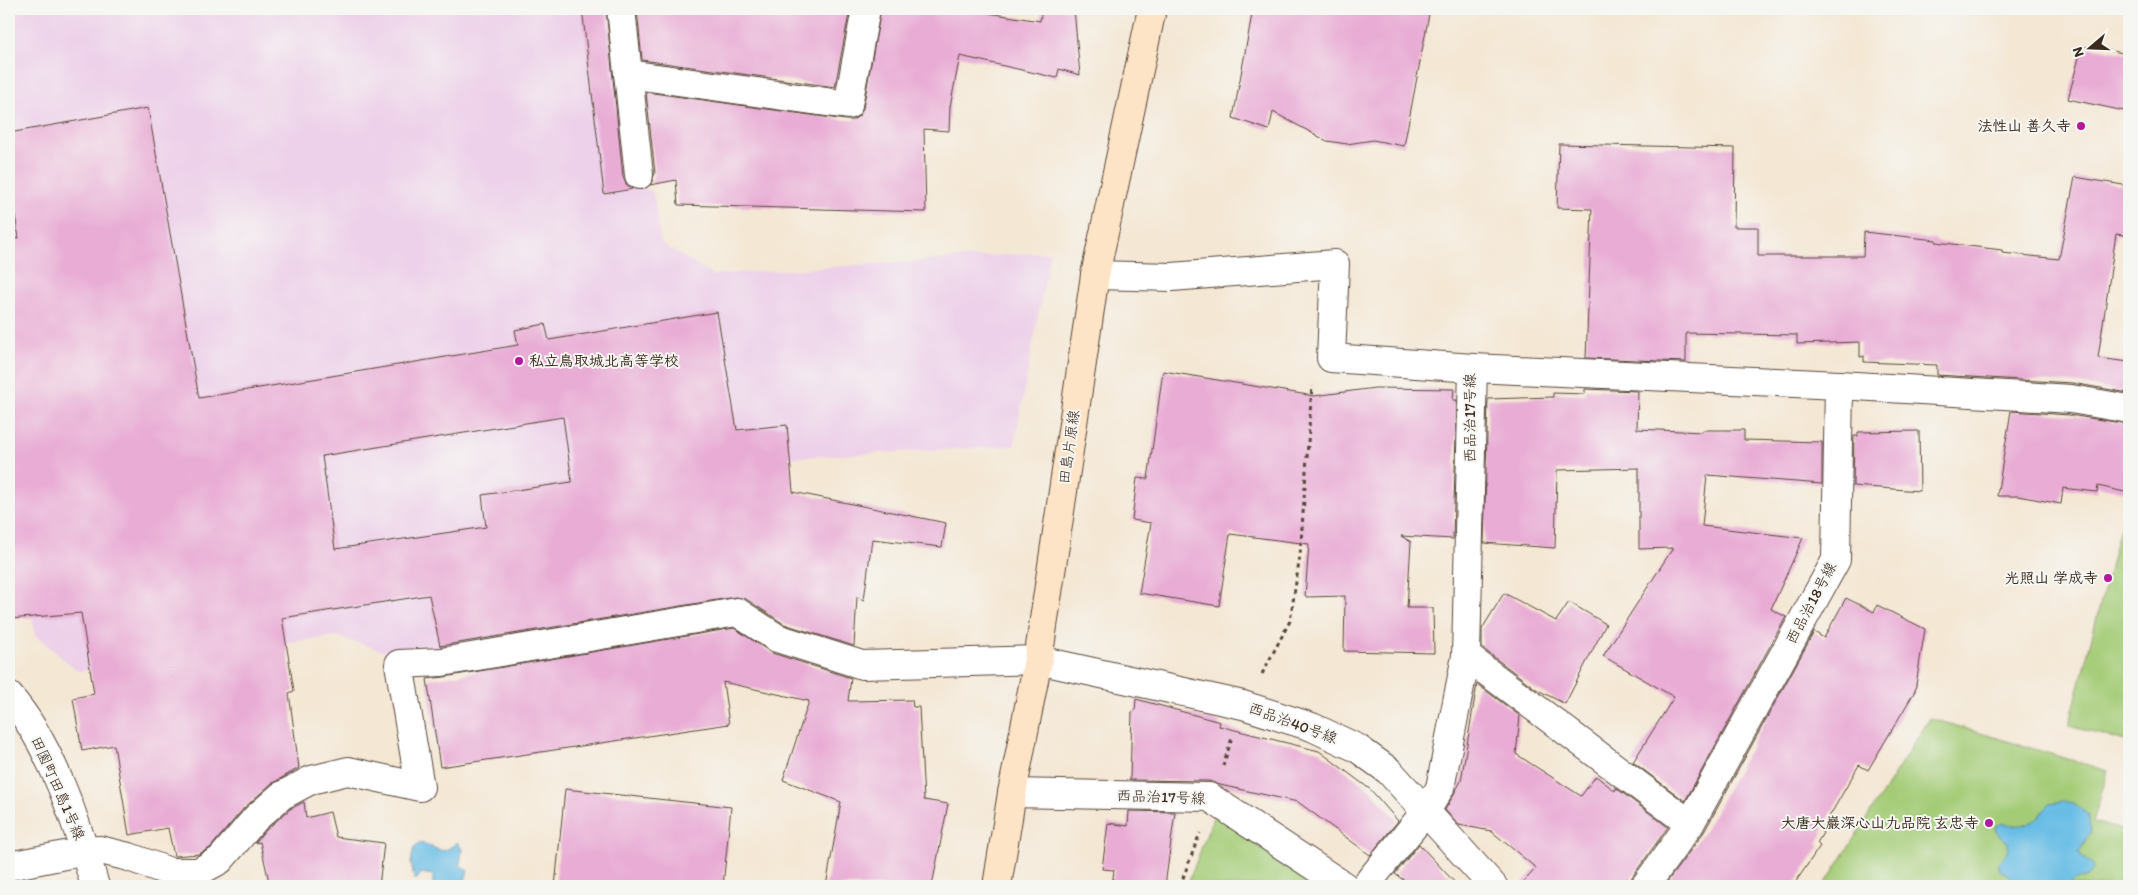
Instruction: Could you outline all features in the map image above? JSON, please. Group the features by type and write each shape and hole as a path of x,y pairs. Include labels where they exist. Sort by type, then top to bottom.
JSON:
{"main road":[{"name":"田島片原線","path":"997,886 1012,792 1038,660 1094,275 1152,9"}],"street":[{"path":"621,9 639,175"},
{"path":"628,74 848,105 866,9"},
{"path":"1094,275 1172,277 1334,264 1330,355"},
{"name":"西品治17号線","path":"1330,355 1331,358 1473,368 1466,656 1440,788 1426,811 1365,886"},
{"path":"1473,368 1839,385 2071,399 2129,409"},
{"name":"西品治18号線","path":"1645,886 1690,824 1836,560 1839,385"},
{"name":"西品治40号線","path":"85,851 100,850 129,857 170,872 198,872 220,860 256,818 281,796 311,780 348,771 420,787 399,664 442,662 738,612 777,638 862,665 1038,660 1243,705 1312,727 1357,748 1389,771 1493,886"},
{"path":"1466,656 1690,824"},
{"name":"田園町田島1号線","path":"9,696 43,745 85,851 95,886"},
{"name":"西品治17号線","path":"1012,792 1209,797 1344,886"},
{"path":"9,866 85,851"}],"path":[{"path":"1180,886 1212,799 1243,705 1279,645 1290,621 1300,556 1312,384 1330,355"}],"shaded area":[{"name":"私立鳥取城北高等学校","path":"9,9 609,9 629,180 653,192 661,243 712,275 1050,252 1014,446 744,460 751,595 439,655 435,649 383,651 336,636 78,671 35,635 9,472"}],"green space":[{"path":"2127,500 2129,500 2129,742 2069,726"},
{"name":"大唐大巖深心山九品院 玄忠寺","path":"1930,718 2108,771 2093,822 2129,832 2129,841 2119,886 1824,886"},
{"path":"1214,815 1316,886 1187,886"}],"water":[{"path":"2063,801 2074,803 2088,815 2091,832 2079,852 2083,858 2092,864 2093,869 2088,876 2078,879 2068,886 2024,886 1999,869 1999,862 2009,850 2008,842 2000,837 1995,830 1996,826 2003,824 2026,824 2039,816 2050,803"},
{"path":"457,842 462,849 460,865 468,871 463,886 433,886 433,875 421,873 417,879 414,879 411,863 414,847 420,843 443,850"}],"building":[{"path":"582,9 606,9 623,177 626,184 632,189 604,194"},
{"path":"637,9 850,9 835,87 642,60"},
{"path":"881,9 962,9 1040,21 1042,9 1074,9 1080,75 1059,69 1057,78 960,56 950,107 949,131 924,129 926,212 678,205 676,180 650,185 655,173 646,92 853,120 860,115 863,108"},
{"path":"1253,9 1430,9 1404,146 1373,140 1347,144 1327,141 1273,112 1269,130 1233,118"},
{"path":"2082,46 2129,54 2129,112 2068,99"},
{"path":"148,108 199,398 518,345 515,330 545,324 549,340 717,312 737,430 787,425 793,492 946,523 942,547 872,539 864,600 857,597 854,646 784,624 746,599 735,597 440,646 429,595 282,618 294,691 289,693 299,768 271,784 244,808 210,848 199,854 174,856 168,828 129,835 114,745 82,751 73,698 94,694 81,613 9,619 9,240 19,238 9,182 9,133","holes":["563,417 572,482 482,495 486,527 335,549 322,456"]},
{"path":"1559,144 1735,148 1734,227 1758,227 1758,256 1863,256 1864,232 1936,240 1936,242 2002,250 2002,253 2059,259 2075,177 2129,186 2129,236 2116,234 2098,358 2129,362 2129,393 2072,383 1937,375 1937,365 1864,362 1864,356 1860,357 1860,342 1797,344 1797,335 1686,333 1686,362 1586,358 1592,209 1557,208"},
{"path":"1163,371 1314,396 1375,388 1454,389 1453,400 1457,400 1453,539 1401,536 1411,542 1407,608 1433,608 1434,653 1344,651 1345,596 1305,597 1309,544 1230,534 1219,606 1139,593 1151,523 1132,520 1137,478 1148,479"},
{"path":"1585,389 1638,391 1637,429 1702,432 1703,430 1744,430 1744,440 1822,442 1822,484 1707,475 1702,526 1803,538 1771,609 1786,617 1685,801 1633,762 1674,697 1603,656 1673,548 1639,549 1639,468 1557,470 1555,548 1484,543 1488,399 1553,397 1553,393 1585,394"},
{"path":"2011,411 2069,415 2129,424 2129,493 2098,486 2097,492 2063,488 2061,504 2018,496 1997,496"},
{"path":"1919,431 1920,491 1853,486 1854,436 1858,436 1858,432"},
{"path":"1504,593 1556,621 1569,602 1606,624 1565,704 1536,689 1482,648 1482,629"},
{"path":"1846,598 1874,612 1877,605 1925,629 1915,691 1868,770 1859,765 1821,831 1823,833 1817,843 1820,846 1793,886 1664,886 1704,832 1814,632 1824,638"},
{"path":"734,628 772,653 851,678 848,701 912,700 913,707 919,707 924,800 948,804 932,886 826,886 841,802 783,780 809,701 723,682 729,724 440,767 427,679"},
{"path":"1477,684 1520,716 1516,754 1581,796 1596,776 1615,791 1616,788 1668,827 1632,877 1630,886 1520,886 1536,868 1491,831 1459,825 1445,810 1461,781"},
{"path":"1136,699 1220,722 1219,726 1319,751 1371,790 1398,821 1370,855 1298,802 1209,781 1130,780 1132,712 1135,711"},
{"path":"565,789 731,807 723,886 555,886"},
{"path":"304,802 306,818 330,812 336,837 384,843 379,886 270,886 260,842 255,843 267,829 290,809"},
{"path":"1129,811 1175,812 1165,886 1112,886 1114,870 1102,869 1108,823 1128,826"},
{"path":"1419,844 1458,886 1412,886 1395,874"}],"place":[{"name":"法性山 善久寺","path":"2081,126"},
{"name":"私立鳥取城北高等学校","path":"519,361"},
{"name":"光照山 学成寺","path":"2108,578"},
{"name":"大唐大巖深心山九品院 玄忠寺","path":"1989,823"}]}
